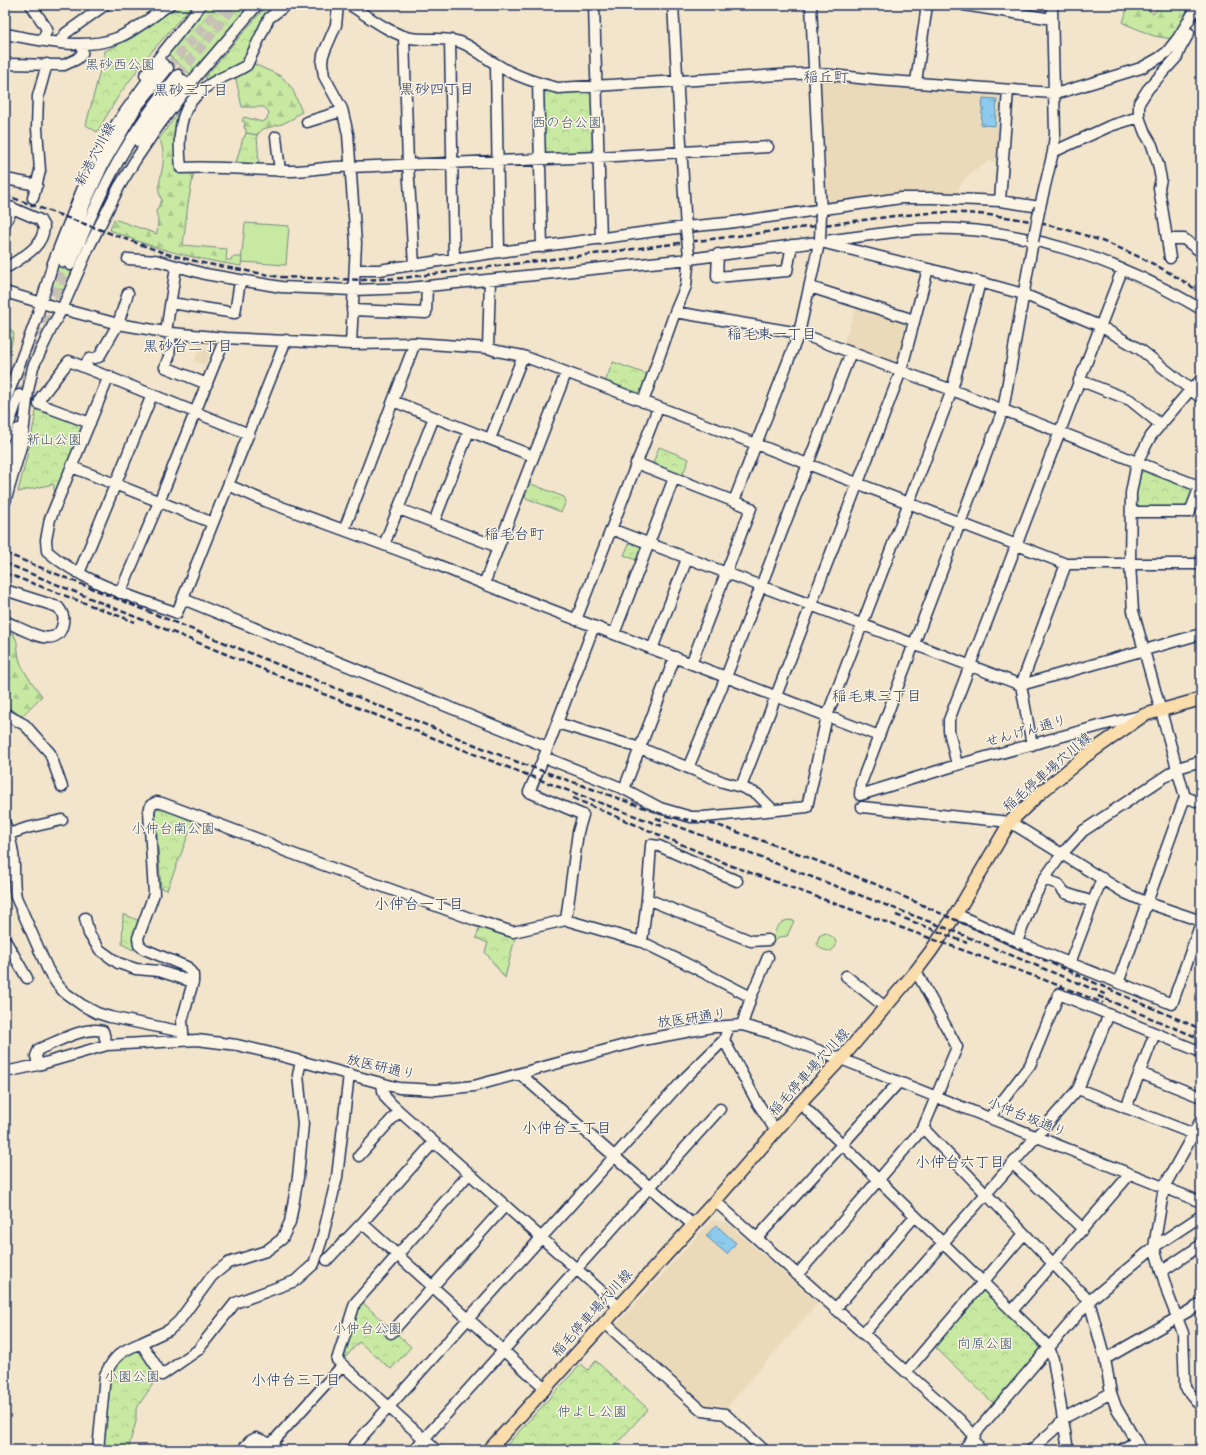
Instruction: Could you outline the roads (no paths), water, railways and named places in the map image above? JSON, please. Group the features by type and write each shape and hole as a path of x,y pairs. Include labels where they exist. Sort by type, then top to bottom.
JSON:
{"main road":[{"name":"せんげん通り","path":"1144,715 1201,699"},
{"name":"稲毛停車場穴川線","path":"489,1450 618,1306 715,1201 800,1103 841,1059 916,971 956,914 1010,822 1039,794 1084,757 1144,715"}],"street":[{"path":"31,5 47,29 43,40"},
{"path":"59,42 66,33 105,5"},
{"path":"5,34 59,42 83,44 98,43 117,38 134,29 170,5"},
{"path":"62,263 54,251 67,211 102,137 136,87 201,5"},
{"path":"5,502 22,443 28,391 33,367 119,187 157,128 193,80 257,5"},
{"path":"286,5 269,18 247,65 240,70 218,79 193,99 186,110 181,128 181,168 225,167 290,172 337,166 350,167 598,157 768,147"},
{"path":"338,5 336,26 323,55 322,64 324,76 342,111 348,134 356,243 351,344"},
{"path":"350,5 397,34 412,38 459,41 475,48 496,64 538,83 558,88 814,73 1053,93 1150,64 1167,52 1178,38 1198,5"},
{"path":"594,5 601,239"},
{"path":"643,402 675,312 686,286 689,257 680,152 673,5"},
{"path":"734,501 799,333 820,241 821,212 811,5"},
{"path":"916,82 927,5"},
{"path":"964,5 1052,18"},
{"path":"228,485 265,501 384,545 879,736 1003,410 1033,241 1053,152 1055,134 1052,5"},
{"path":"1170,258 1159,188 1161,179 1158,164 1152,144 1138,117 1139,103 1148,89 1177,57 1193,27 1191,18"},
{"path":"404,36 408,164 414,265"},
{"path":"450,40 454,258"},
{"path":"5,64 64,65 78,59 82,54 83,44"},
{"path":"33,198 40,171 37,128 38,96 47,64"},
{"path":"496,64 499,252"},
{"path":"5,402 41,303 62,263 82,190 106,141 129,105 153,73 166,66"},
{"name":"新港穴川線","path":"62,263 97,204 128,143 151,109 180,78 138,144 112,194 102,221"},
{"path":"538,83 542,247"},
{"path":"1000,201 1008,90"},
{"path":"307,122 342,111"},
{"path":"1053,152 1110,126 1138,117"},
{"path":"276,137 280,171"},
{"path":"11,180 36,186"},
{"path":"355,270 379,270 499,252 821,212 901,198 1000,201 1040,207"},
{"path":"5,223 9,207 40,220 43,224 44,231 41,240 35,248 10,266"},
{"path":"128,259 156,260 176,267 205,274 281,287 353,290 427,286 490,280 910,230 940,228 968,229 1021,237 1084,254 1174,294 1201,309"},
{"path":"1168,239 1184,239 1201,252"},
{"path":"820,241 1023,294 1100,326 1141,350 1201,398"},
{"path":"718,254 717,277 787,271 792,245"},
{"path":"176,267 171,303 169,357 165,367 207,384"},
{"path":"741,787 901,371 928,269"},
{"path":"957,766 949,731 949,720 1122,270"},
{"path":"171,303 235,313 240,280"},
{"path":"488,348 490,280"},
{"path":"183,599 546,752 660,808 691,817 704,817 807,807 826,716 952,390 980,282"},
{"path":"352,310 426,313 427,286"},
{"path":"810,287 914,320"},
{"path":"5,292 118,324 169,332 225,338 351,344 415,343 488,348 497,352 523,356 566,372 1066,564 1201,564"},
{"path":"84,367 89,360 99,357 118,324 128,292"},
{"path":"675,312 799,333 952,390 1200,487 1190,512 1131,512"},
{"path":"120,593 159,502 225,338"},
{"path":"109,376 50,519 46,540 47,551 57,560 79,573 120,593 177,613 286,340"},
{"path":"344,530 415,343"},
{"path":"688,768 726,677 851,352"},
{"path":"490,439 523,356"},
{"path":"90,423 39,404 40,396 69,361 249,434"},
{"path":"484,584 566,372"},
{"path":"1079,380 1130,400 1161,425"},
{"path":"1118,983 1185,797 1133,611 1130,564 1131,493 1137,462 1151,436 1191,389 1201,380"},
{"path":"5,435 19,395"},
{"path":"79,573 152,395"},
{"path":"393,401 533,456"},
{"path":"576,620 658,408"},
{"path":"384,545 434,417"},
{"path":"5,468 18,429"},
{"path":"434,522 469,431"},
{"path":"636,463 751,508 691,664"},
{"path":"72,467 213,523"},
{"path":"614,634 674,478"},
{"path":"399,509 498,547"},
{"path":"611,529 1020,686 1201,634"},
{"path":"652,649 687,559"},
{"path":"1032,745 1020,686 1066,564"},
{"path":"5,590 58,607 63,613 64,622 61,630 52,637 42,637 5,621"},
{"path":"566,920 578,832 583,815 529,792 546,752 594,626"},
{"path":"624,789 675,657"},
{"path":"5,714 25,725 50,753 62,787"},
{"name":"せんげん通り","path":"879,736 861,784 860,795 957,766 1144,715"},
{"path":"556,723 640,748 723,782 741,787 757,794 773,810"},
{"path":"1017,942 1032,902 1044,879 1062,854 1083,831 1178,768 1201,761"},
{"path":"1185,797 1201,803"},
{"path":"5,824 9,834 13,854 14,887 16,897 48,970 57,984 64,992 76,1001 97,1013 183,1037 182,1021 194,975 187,967 138,945 138,938 154,894 149,812 151,805 157,802 266,842 285,851 475,920 513,932 566,920 642,942 685,962 751,997"},
{"path":"862,807 1010,822 1126,893 1148,903 1201,922 1172,1004 1017,942 956,914"},
{"path":"9,834 27,828 62,820"},
{"path":"642,942 648,899 651,845 660,846 737,881"},
{"path":"1070,963 1102,878"},
{"path":"1044,879 1058,884 1065,893 1092,902"},
{"path":"648,899 751,941 759,942 768,940"},
{"path":"85,918 89,934 100,950 118,963 136,969 159,971 193,982"},
{"path":"5,940 9,950 27,978"},
{"path":"742,1026 751,997 768,957"},
{"path":"797,1275 923,1128 935,1096 957,1047 916,971"},
{"path":"846,976 885,1007"},
{"path":"990,1117 1030,1065 1060,994 1201,1052"},
{"path":"863,1334 1078,1089 1109,1014"},
{"path":"350,1450 686,1077 724,1040 729,1026"},
{"name":"放医研通り","path":"5,1072 38,1065 107,1045 183,1037 237,1045 383,1084 417,1090 453,1089 474,1086 644,1040 712,1027 729,1026 742,1026 778,1035 841,1059"},
{"path":"38,1065 36,1056 39,1049 81,1032 95,1029 103,1031 107,1045"},
{"path":"1126,1108 1155,1033"},
{"path":"724,1040 757,1102 776,1131"},
{"name":"小仲台坂通り","path":"841,1059 1201,1202"},
{"path":"98,1450 105,1375 110,1364 124,1350 169,1330 174,1326 212,1276 228,1263 266,1251 282,1240 290,1222 298,1177 303,1124 298,1075 301,1061"},
{"path":"1140,1073 1201,1097"},
{"path":"140,1343 162,1375 198,1350 235,1303 295,1281 314,1264 322,1239 337,1177 349,1074"},
{"path":"520,1074 615,1155 693,1225"},
{"path":"757,1238 899,1082"},
{"path":"383,1084 382,1092 384,1096 399,1111 618,1306"},
{"path":"1078,1089 1194,1134"},
{"path":"800,1103 1048,1347 1053,1359 1064,1418 1068,1450"},
{"path":"414,1450 720,1110"},
{"path":"359,1156 399,1111"},
{"path":"1200,1403 1185,1387 1183,1332 1169,1298 1154,1247 1164,1187 1201,1120"},
{"path":"923,1128 1089,1301 1105,1359 1111,1393 1120,1415 1138,1446 1121,1450"},
{"path":"327,1260 434,1142"},
{"path":"1013,1164 1083,1229"},
{"path":"436,1450 337,1360 355,1303 469,1174"},
{"path":"1012,1311 1130,1174"},
{"path":"715,1201 960,1420 974,1437 980,1450"},
{"path":"391,1333 505,1206"},
{"path":"835,1308 915,1216"},
{"path":"963,1450 974,1437 978,1429 1089,1301 1154,1247 1201,1216"},
{"path":"362,1223 545,1388"},
{"path":"906,1372 1024,1234"},
{"path":"1161,1272 1201,1245"},
{"path":"1105,1359 1201,1304"},
{"path":"604,1322 698,1407 703,1411 725,1414 764,1450"},
{"path":"242,1450 250,1441 256,1438 275,1447 343,1365"},
{"path":"1031,1450 1057,1427 1064,1418 1111,1393"}],"water":[{"path":"983,98 997,99 995,126 981,125"},
{"path":"716,1225 736,1243 727,1254 706,1236"}],"tunnel":[{"path":"168,68 222,5"},
{"path":"178,75 235,5"},
{"path":"19,395 63,262"},
{"path":"54,314 70,265"}],"railway":[{"path":"5,195 167,254 203,263 280,277 363,280 402,278 895,216 956,212 1028,221 1089,236 1118,247 1147,261 1201,293"},
{"path":"5,553 512,760 667,816 717,825 792,851 880,886 1201,1029"},
{"path":"5,563 414,730 662,826"},
{"path":"5,573 135,622"},
{"path":"573,798 732,866 1042,979 1103,1003"},
{"path":"656,818 941,926 1107,995"},
{"path":"896,915 967,943"},
{"path":"1098,996 1201,1039"}],"district":[{"name":"稲丘町","path":"826,77"},
{"name":"黒砂四丁目","path":"437,89"},
{"name":"黒砂三丁目","path":"191,90"},
{"name":"稲毛東一丁目","path":"772,334"},
{"name":"黒砂台二丁目","path":"188,346"},
{"name":"稲毛台町","path":"514,534"},
{"name":"稲毛東三丁目","path":"877,696"},
{"name":"小仲台一丁目","path":"419,904"},
{"name":"小仲台二丁目","path":"567,1128"},
{"name":"小仲台六丁目","path":"960,1162"},
{"name":"小仲台三丁目","path":"296,1380"}],"park label":[{"name":"黒砂西公園","path":"120,64"},
{"name":"西の台公園","path":"567,122"},
{"name":"新山公園","path":"54,439"},
{"name":"小仲台南公園","path":"173,828"},
{"name":"小仲台公園","path":"367,1328"},
{"name":"向原公園","path":"985,1343"},
{"name":"小園公園","path":"132,1376"},
{"name":"仲よし公園","path":"592,1411"}]}
